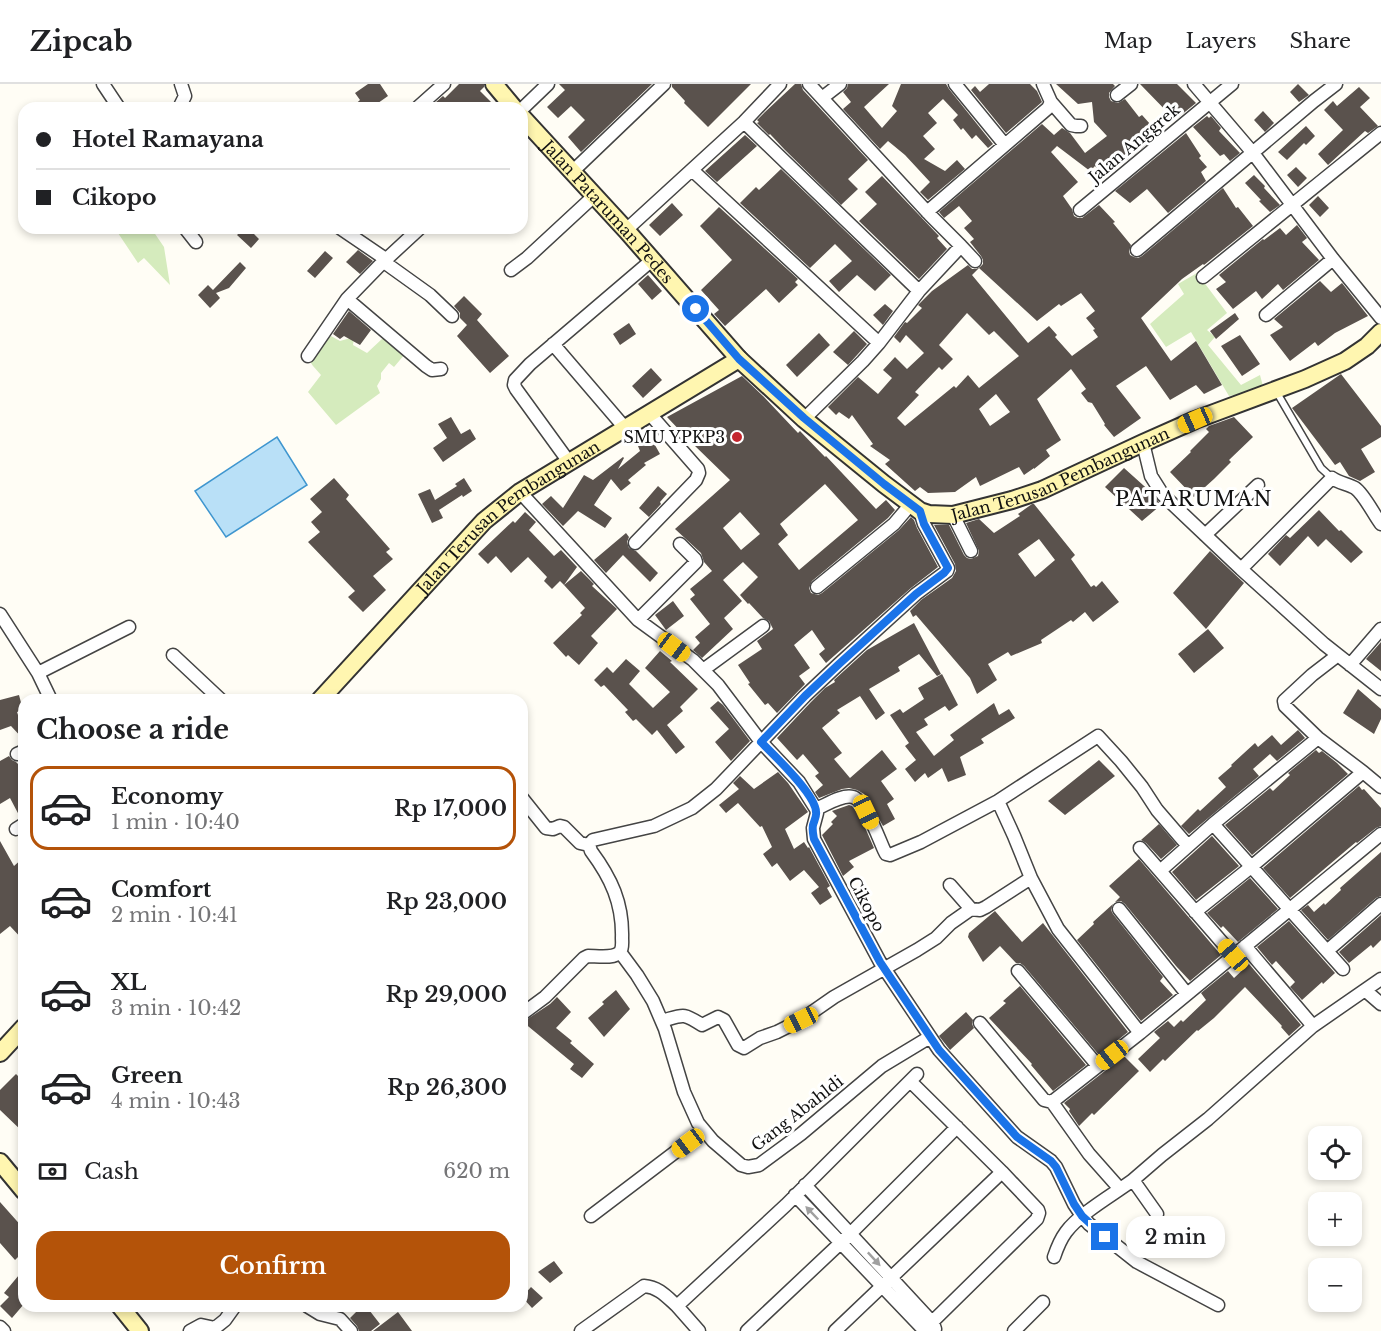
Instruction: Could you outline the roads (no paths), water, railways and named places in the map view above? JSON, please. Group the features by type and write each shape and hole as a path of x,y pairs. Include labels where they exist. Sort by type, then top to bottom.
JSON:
{"street":[{"path":"103,84 115,102"},
{"path":"181,84 185,96 182,102"},
{"path":"424,102 444,84"},
{"path":"494,84 509,102"},
{"path":"528,103 548,84"},
{"path":"572,172 664,84"},
{"path":"626,230 744,122 780,84"},
{"path":"809,84 975,261"},
{"path":"822,98 840,84"},
{"path":"956,84 1005,145"},
{"path":"1043,84 1051,102 1071,125 1081,126"},
{"path":"1117,95 1131,84"},
{"path":"1194,84 1253,153 1333,260 1381,318"},
{"name":"Jalan Anggrek","path":"1080,210 1232,84"},
{"path":"1137,250 1336,84"},
{"path":"927,212 1048,108 1051,102"},
{"path":"744,122 919,291"},
{"name":"Jalan Pataruman Pedes","path":"528,129 626,230 739,359"},
{"path":"1203,277 1381,133"},
{"path":"692,170 879,343"},
{"path":"511,270 594,196"},
{"path":"190,234 196,242"},
{"path":"348,234 430,295 452,315"},
{"path":"308,356 347,299 414,234"},
{"path":"804,418 863,361 919,291 961,246"},
{"path":"569,462 514,385 515,380 553,344 652,260"},
{"path":"1266,315 1333,260"},
{"path":"347,299 426,366 432,370 441,369"},
{"name":"Jalan Terusan Pembangunan","path":"916,507 939,515 953,515 1042,490 1143,442 1305,379 1345,361 1367,346 1381,332"},
{"path":"553,344 625,428"},
{"path":"589,845 593,840 654,826 692,808 716,789 839,664 948,568 916,507 804,418 739,359"},
{"name":"Jalan Terusan Pembangunan","path":"325,694 484,521 520,492 739,359"},
{"path":"635,543 696,480 699,473 650,413"},
{"path":"1143,442 1151,476 1163,495 1241,569 1338,655 1381,689"},
{"path":"1241,569 1332,478 1359,492 1381,524"},
{"path":"1205,535 1258,485"},
{"path":"520,492 638,620 693,660 718,685 761,742 800,782 816,809 842,798 851,796 857,798 886,854 890,855 921,842 998,801 1098,736 1121,761 1157,810 1188,846"},
{"path":"817,587 916,507"},
{"path":"953,515 971,551"},
{"path":"638,620 696,562 680,544"},
{"path":"0,614 48,694"},
{"path":"703,670 763,626"},
{"path":"38,674 129,627"},
{"path":"1350,665 1381,628"},
{"path":"173,655 215,694"},
{"path":"1338,655 1284,701 1287,709 1318,738 1381,787"},
{"path":"1160,871 1213,824 1318,738"},
{"path":"1195,912 1363,772"},
{"path":"998,801 1031,878 1058,929 1140,1033"},
{"path":"528,806 546,828 564,826 580,843 589,845"},
{"name":"Cikopo","path":"816,809 814,839 884,968 939,1050 1017,1137 1051,1161 1074,1204 1089,1224 1137,1262 1218,1305"},
{"path":"1213,824 1343,969"},
{"path":"1052,1102 1291,910 1381,834"},
{"path":"528,1010 545,997 584,958 615,955 622,948 622,929 616,894 589,845"},
{"path":"1140,848 1233,955"},
{"path":"662,1021 687,1016 702,1024 718,1017 724,1020 738,1045 744,1048 760,1038 801,1020 834,997 936,938 951,923 971,909 980,910 986,907 1031,878"},
{"path":"950,885 971,909"},
{"path":"1327,951 1381,904"},
{"path":"1119,909 1187,993"},
{"path":"1245,946 1313,1026"},
{"name":"Gang Abahldi","path":"620,952 653,1001 662,1021 691,1111 703,1131 741,1165 748,1167 759,1164 801,1134 882,1066 930,1037"},
{"path":"1018,972 1098,1066"},
{"path":"1054,1257 1065,1233 1073,1223 1133,1180 1208,1119 1313,1026 1381,980"},
{"path":"1366,991 1381,1004"},
{"path":"980,1023 1044,1100 1052,1102 1089,1154 1120,1189"},
{"path":"0,1053 18,1034"},
{"path":"677,1306 795,1195 805,1185 914,1077 957,1127 1038,1209 1039,1213 1037,1219 928,1329 887,1282 850,1234 805,1185"},
{"path":"747,1331 850,1234 957,1127"},
{"path":"591,1216 703,1131"},
{"path":"0,1162 18,1184"},
{"path":"836,1331 1002,1172"},
{"path":"1133,1180 1157,1214"},
{"path":"795,1195 841,1242 887,1282"},
{"path":"581,1331 644,1286 659,1290 699,1331"},
{"path":"1014,1331 1043,1302"},
{"path":"125,1312 140,1331"},
{"path":"190,1331 201,1325 215,1328 231,1312"},
{"path":"317,1312 340,1319 351,1331"},
{"path":"0,1327 4,1331"}],"lane":[{"path":"1275,390 1321,468 1332,478"}],"water":[{"path":"277,437 307,485 226,537 195,491"}],"place":[{"name":"SMU YPKP3","path":"737,437"}],"district":[{"name":"PATARUMAN","path":"1194,499"}]}
